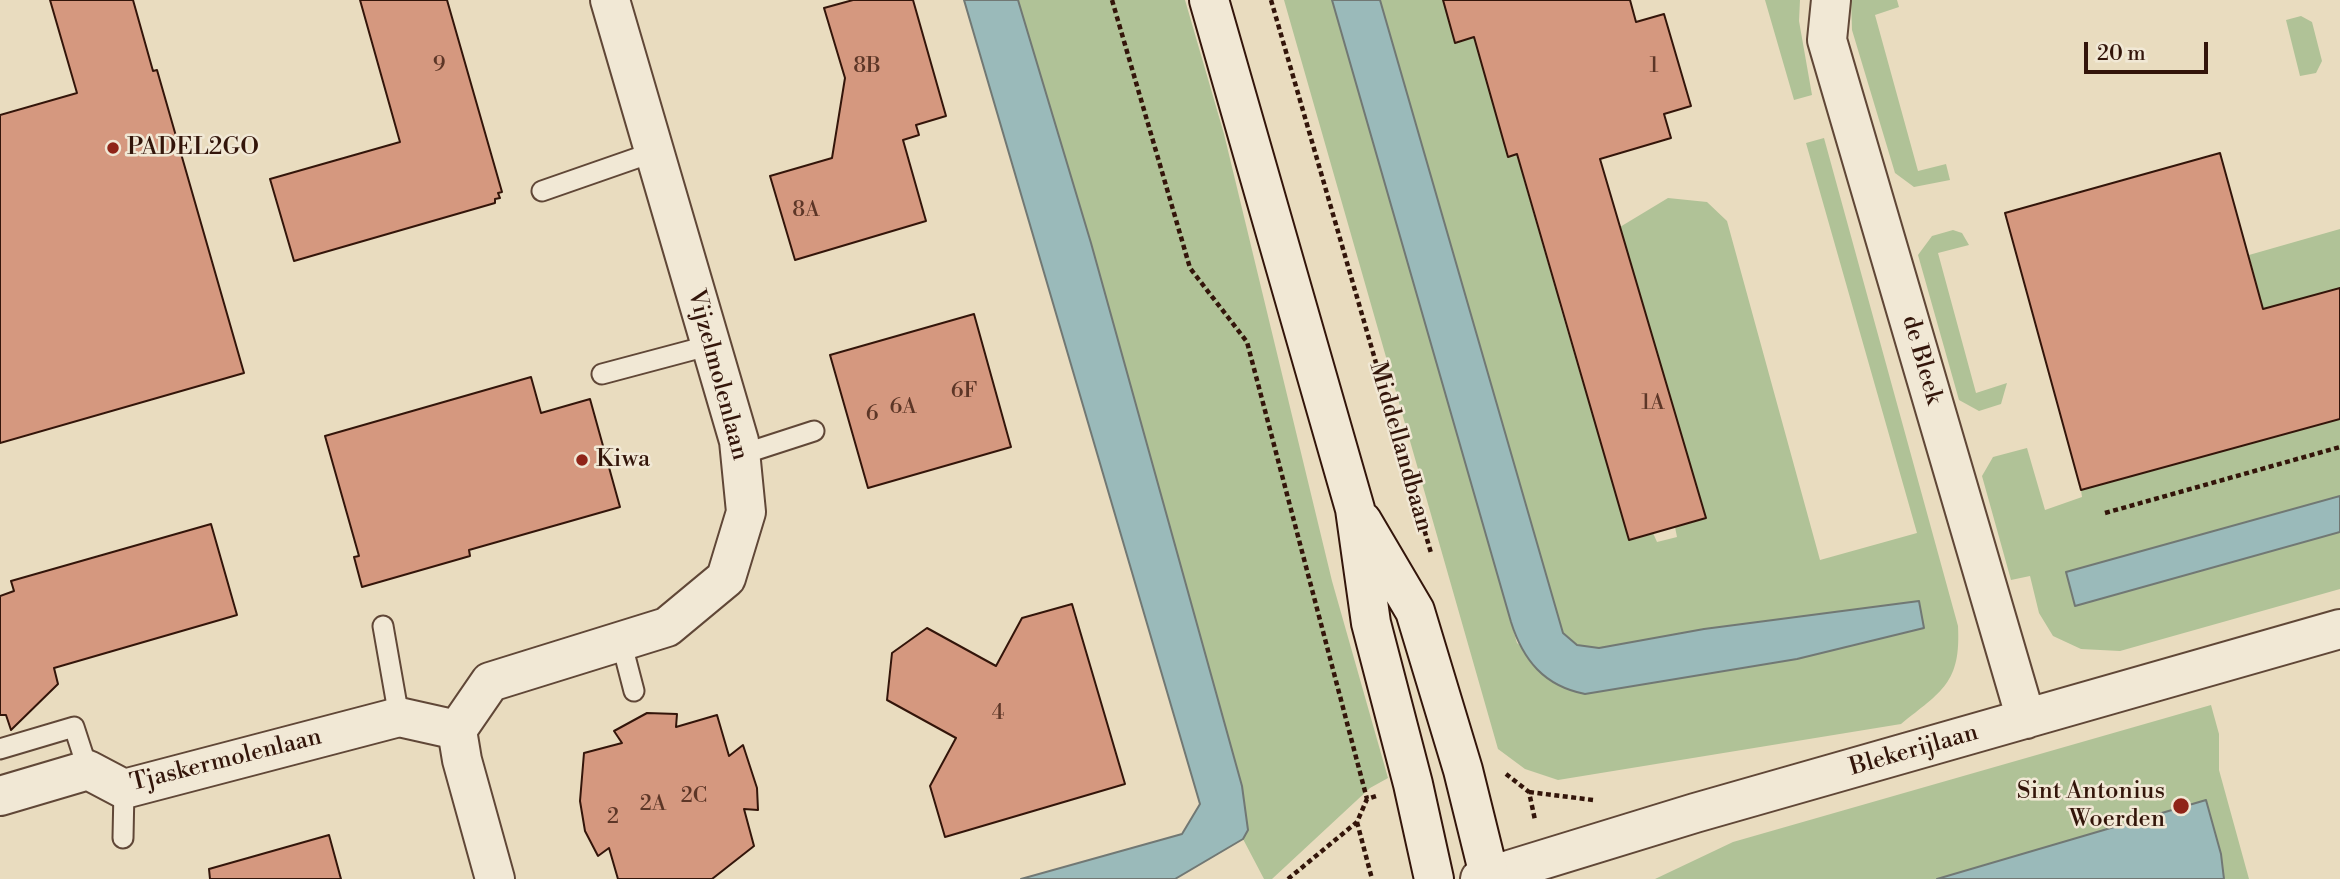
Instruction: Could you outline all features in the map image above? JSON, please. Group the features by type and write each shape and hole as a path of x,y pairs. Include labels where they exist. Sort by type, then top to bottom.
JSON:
{"street":[{"name":"Vijzelmolenlaan","path":"457,730 490,682 667,627 726,578 746,512 740,454 711,345 610,0"},
{"name":"Middellandbaan","path":"1209,0 1355,509 1371,623 1413,784 1434,879"},
{"name":"de Bleek","path":"1831,0 1827,40 2026,719"},
{"name":"Middellandbaan","path":"1355,509 1415,611 1463,770 1486,878"},
{"name":"Blekerijlaan","path":"1486,878 2340,629"},
{"name":"Tjaskermolenlaan","path":"88,770 124,789 399,717 457,730"},
{"path":"457,730 462,760 495,879"},
{"path":"0,796 88,770"}],"lane":[{"path":"542,191 654,152"},
{"path":"602,374 711,345"},
{"path":"740,454 814,431"},
{"path":"383,626 399,717"},
{"path":"621,641 634,691"},
{"path":"0,750 74,727 88,770"},
{"path":"123,838 124,789"}],"path":[{"path":"1112,0 1190,268 1247,342 1367,799"},
{"name":"Middellandbaan","path":"1271,0 1433,561"},
{"path":"2105,513 2340,447"},
{"path":"1500,769 1529,792 1545,859"},
{"path":"1357,822 1373,879"}],"green space":[{"path":"1018,0 1185,0 1224,134 1332,581 1388,778 1370,788 1272,879 1264,879 1243,839 1248,830 1242,786 1091,243"},
{"path":"1284,0 1332,0 1517,643 1585,694 1797,659 1923,628 1921,612 1704,629 1599,648 1577,645 1563,633 1380,0 1443,0 1455,42 1484,30 1482,66 1508,156 1535,148 1523,177 1555,288 1567,300 1559,303 1592,414 1599,412 1596,428 1629,540 1653,533 1657,542 1677,537 1675,527 1705,518 1620,227 1668,198 1707,202 1727,221 1820,560 1917,533 1806,143 1824,138 1958,626 1956,661 1946,684 1938,694 1901,724 1558,780 1525,769 1498,749"},
{"path":"1765,0 1800,0 1799,21 1812,95 1794,100"},
{"path":"1851,0 1897,0 1899,7 1875,15 1918,171 1946,164 1950,180 1914,187 1895,173 1852,30"},
{"path":"2301,16 2312,22 2322,61 2316,73 2300,76 2286,20"},
{"path":"2340,229 2340,288 2263,309 2249,255"},
{"path":"1953,230 1962,233 1969,245 1938,253 1976,393 2007,383 2001,404 1979,411 1959,400 1918,255 1932,236"},
{"path":"2340,419 2340,496 2066,573 2075,606 2340,532 2340,589 2120,651 2081,649 2053,636 2039,613 2030,576 2011,580 1982,476 1993,457 2027,448 2045,510 2082,497 2081,490"},
{"path":"2211,705 2219,734 2219,770 2249,879 2224,879 2221,854 2205,800 1937,879 1655,879 1733,842"}],"water":[{"path":"964,0 1018,0 1091,243 1242,786 1248,830 1243,839 1175,879 1021,879 1182,834 1200,804"},
{"path":"1332,0 1380,0 1563,633 1577,645 1599,648 1704,629 1919,601 1924,628 1797,659 1585,694 1558,685 1537,669 1522,648 1511,622"},
{"path":"2340,496 2340,532 2075,606 2066,572"},
{"path":"2206,800 2221,854 2224,879 1937,879"}],"building":[{"path":"50,0 133,0 153,71 157,70 244,373 0,443 0,115 77,93"},
{"path":"360,0 447,0 502,192 498,193 500,198 495,199 495,203 294,261 270,179 400,142"},
{"path":"853,0 913,0 946,116 916,125 919,135 903,140 926,221 795,260 770,176 832,158 845,78 824,8"},
{"path":"1443,0 1630,0 1636,22 1664,14 1691,106 1664,114 1671,138 1600,159 1706,518 1629,540 1517,154 1508,157 1474,37 1455,43"},
{"path":"2220,153 2263,309 2340,288 2340,419 2081,490 2005,213"},
{"path":"974,314 1011,447 868,488 830,355"},
{"path":"531,377 541,413 590,399 620,507 469,550 470,556 362,587 354,557 359,556 325,436"},
{"path":"211,524 237,615 54,668 58,684 11,730 6,715 0,715 0,596 14,591 11,581"},
{"path":"1072,604 1125,784 945,837 930,786 956,738 887,700 892,653 927,628 996,666 1022,618"},
{"path":"647,713 677,714 676,727 717,715 729,756 743,745 757,788 758,810 744,809 754,846 712,879 618,879 609,848 598,856 585,831 580,801 584,753 622,743 614,731"},
{"path":"329,835 341,879 210,879 209,869"}],"place":[{"name":"PADEL2GO","path":"113,148"},
{"name":"Kiwa","path":"582,460"},
{"name":"Sint Antonius Woerden","path":"2181,806"}]}
